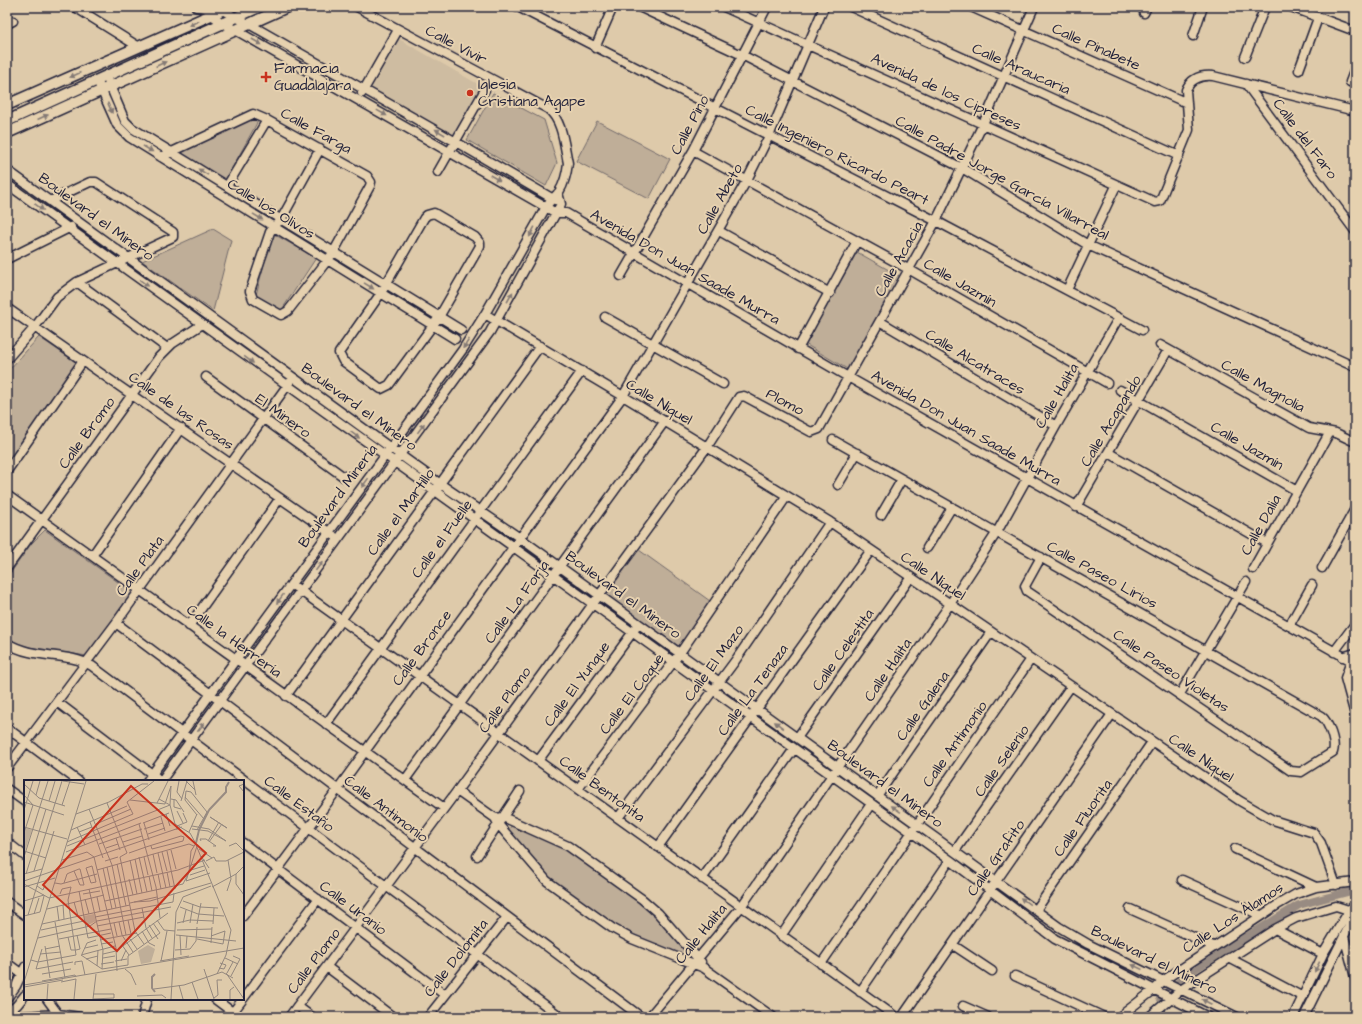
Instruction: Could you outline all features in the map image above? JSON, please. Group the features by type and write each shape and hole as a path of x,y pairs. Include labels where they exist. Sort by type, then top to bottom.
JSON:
{"main road":[{"path":"7,121 259,7"},
{"path":"7,133 287,7"},
{"path":"7,105 139,47 210,12 226,9"}],"street":[{"path":"75,7 139,47"},
{"path":"196,7 210,12 223,23 556,213 566,213"},
{"name":"Calle Vivir","path":"357,7 548,109 557,118 568,163 558,193"},
{"name":"Calle Ingeniero Ricardo Peart","path":"518,7 595,48 936,221 1067,290 1118,319 1142,330"},
{"path":"595,48 613,7"},
{"name":"Calle Padre Jorge García Villarreal","path":"639,7 744,56 962,168 1088,244 1355,367"},
{"name":"Avenida de los Cipreses","path":"724,7 1116,186 1157,202 1160,201 1179,156"},
{"name":"Calle Pino","path":"621,276 693,150 744,56 767,7"},
{"name":"Calle Abeto","path":"623,396 747,180 769,136 824,7"},
{"name":"Calle Araucaria","path":"851,7 1179,156"},
{"name":"Calle Pinabete","path":"971,7 1187,103"},
{"name":"Calle Acacia","path":"817,432 881,322 936,221 1005,77 1034,7"},
{"path":"1193,36 1204,7"},
{"path":"1245,57 1265,7"},
{"path":"1291,7 1355,31"},
{"name":"Avenida Don Juan Saade Murra","path":"226,9 249,24 551,198 561,204 566,213 687,285 1076,507 1353,662"},
{"path":"1299,70 1318,18"},
{"path":"358,100 398,30"},
{"path":"1350,82 1355,69"},
{"path":"1179,156 1189,130 1186,95 1188,86 1199,77 1213,76 1355,111"},
{"name":"Calle los Olivos","path":"102,78 127,124 333,253 461,330"},
{"path":"438,172 491,79"},
{"name":"Calle del Faro","path":"1246,84 1355,231"},
{"name":"Calle los Olivos","path":"107,89 121,130 129,137 455,339"},
{"name":"Calle Farga","path":"161,157 249,115 257,115 368,176 371,182 333,253 288,311 283,315 278,315 253,299 250,294 267,239 274,227"},
{"path":"227,186 267,120"},
{"path":"274,227 320,149"},
{"name":"Calle Jazmín","path":"693,150 910,270 1106,383"},
{"name":"Boulevard el Minero","path":"7,170 439,483 520,538 1036,910 1074,936 1237,1017"},
{"path":"8,187 24,182"},
{"path":"7,359 35,327 57,297 77,282 173,237 173,232 96,182 90,182 50,201"},
{"path":"1067,290 1116,186"},
{"name":"Boulevard el Minero","path":"8,187 68,228 433,491 475,518 673,663 712,689 1060,941 1168,995 1208,1017"},
{"path":"551,198 558,193 561,204"},
{"name":"Boulevard Minería","path":"147,780 211,695 463,349 485,314 551,198"},
{"name":"Boulevard Minería","path":"162,780 338,539 395,464 497,320 561,204"},
{"path":"434,214 440,216 475,237 480,243 480,246 439,317 389,385 383,389 377,388 342,361 338,355 340,349 381,293 427,215 434,214"},
{"path":"7,259 80,222"},
{"path":"719,231 830,293"},
{"path":"798,348 830,293 857,241"},
{"path":"77,282 167,348"},
{"name":"Calle de las Rosas","path":"7,308 338,539"},
{"name":"Calle Níquel","path":"485,314 665,421 830,522 1152,742 1262,814 1314,833 1321,843 1336,885"},
{"path":"605,317 724,384"},
{"name":"Calle Halita","path":"649,1017 697,962 741,907 950,604 997,532 1118,319"},
{"name":"Calle Alcatraces","path":"881,322 1056,426"},
{"name":"Calle Bromo","path":"8,566 167,348 201,325"},
{"name":"Calle Magnolia","path":"1160,345 1309,428 1330,432 1355,442"},
{"name":"Calle el Martillo","path":"286,696 433,491 540,346"},
{"name":"Calle Acapando","path":"1076,507 1168,350"},
{"path":"7,471 84,361"},
{"name":"Calle el Fuelle","path":"326,724 480,510 582,372"},
{"name":"El Minero","path":"206,377 344,476"},
{"name":"Calle Plata","path":"7,768 116,623 293,377"},
{"name":"Calle Jazmín","path":"1120,390 1297,491"},
{"name":"Calle Bronce","path":"244,915 337,790 623,396"},
{"name":"Plomo","path":"740,396 744,396 811,432 817,432"},
{"name":"Calle Plomo","path":"289,1017 457,791 593,604 707,447 740,396"},
{"name":"Calle La Forja","path":"405,780 665,421"},
{"path":"92,556 181,428"},
{"name":"Calle Dalia","path":"1253,569 1330,432"},
{"name":"Calle Paseo Lirios","path":"833,440 1207,650 1324,718 1328,724 1333,742 1333,752"},
{"path":"838,485 857,453"},
{"path":"1109,453 1267,543"},
{"path":"881,515 902,479"},
{"name":"Calle la Herrería","path":"7,495 444,808"},
{"name":"Calle El Coque","path":"578,789 673,663 787,496"},
{"path":"189,626 280,498"},
{"path":"927,548 952,507"},
{"path":"1322,568 1355,509"},
{"name":"Calle El Mazo","path":"618,818 719,681 830,522"},
{"name":"Calle La Tenaza","path":"658,847 871,550"},
{"name":"Calle Paseo Violetas","path":"1041,557 1025,586 1027,591 1291,771 1300,772 1333,752"},
{"name":"Calle Celestita","path":"798,738 911,577"},
{"path":"1180,694 1246,582"},
{"name":"Calle Bentonita","path":"291,584 896,1017"},
{"path":"1289,626 1312,585"},
{"name":"Calle Antimonio","path":"116,623 641,1017"},
{"name":"Calle El Yunque","path":"538,761 639,624"},
{"path":"1334,652 1355,624"},
{"name":"Calle Galena","path":"877,796 991,632"},
{"name":"Calle Estaño","path":"7,643 28,653 86,663 182,733 561,1017"},
{"path":"1342,657 1355,653"},
{"name":"Calle Antimonio","path":"821,964 1031,659"},
{"path":"1353,662 1345,678 1355,715"},
{"name":"Calle Selenio","path":"955,851 1071,686"},
{"path":"57,702 160,780"},
{"name":"Calle Grafito","path":"902,1017 1112,714"},
{"path":"7,728 77,780"},
{"name":"Calle Fluorita","path":"1036,910 1152,742"},
{"path":"702,879 794,749"},
{"path":"7,789 24,801"},
{"path":"457,791 498,820 568,846 642,899 658,913 697,962 773,1017"},
{"path":"477,856 498,820 520,791"},
{"path":"781,936 872,804"},
{"path":"498,820 548,881 612,928 632,939 697,962"},
{"path":"7,842 24,855"},
{"name":"Calle Uranio","path":"244,844 445,995"},
{"path":"1235,849 1316,887"},
{"path":"860,992 950,860"},
{"path":"1182,880 1260,915"},
{"name":"Calle Los Álamos","path":"1119,1017 1155,989 1164,980 1260,915 1296,894 1316,887 1355,882"},
{"path":"244,998 318,899"},
{"path":"7,902 24,914"},
{"name":"Calle Los Álamos","path":"1149,1017 1177,986 1296,918 1336,906 1354,910"},
{"path":"1130,909 1213,946"},
{"path":"1308,1015 1344,936 1354,910"},
{"path":"1293,1017 1323,954 1354,910"},
{"name":"Calle Dolomita","path":"428,1017 507,917"},
{"path":"1275,929 1323,954"},
{"path":"1344,936 1355,977"},
{"path":"953,945 992,971"},
{"path":"1228,958 1303,997"},
{"path":"7,963 23,970 16,986 7,998"},
{"path":"326,967 393,1017"},
{"path":"1015,976 1104,1017"},
{"path":"7,1013 17,1005 24,996"},
{"path":"48,1000 58,1014"},
{"path":"142,1017 147,1000"},
{"path":"216,1000 236,1015 243,1000"},
{"path":"297,1006 312,1017"},
{"path":"963,1006 988,1017"},
{"path":"7,1017 58,1014 80,1017"}],"shaded area":[{"path":"399,39 483,87 455,137 371,89"},
{"path":"493,93 544,120 557,163 546,186 467,140"},
{"path":"252,118 258,121 225,181 177,153"},
{"path":"597,121 670,159 649,199 576,161"},
{"path":"213,229 231,240 213,311 142,261"},
{"path":"272,233 316,258 281,311 256,295"},
{"path":"857,252 901,277 849,370 805,344"},
{"path":"39,337 78,364 7,464 7,372"},
{"path":"45,530 132,592 87,656 22,646 7,637 7,578 31,544"},
{"path":"639,550 710,601 680,647 606,595"},
{"path":"513,824 560,844 650,906 690,950 688,959 625,932 546,875 508,830"}],"waterway":[{"path":"1160,998 1196,968 1299,905 1355,890"}],"place":[{"name":"Farmacia Guadalajara","path":"266,77"},
{"name":"Iglesia Cristiana Agape","path":"470,93"}]}
